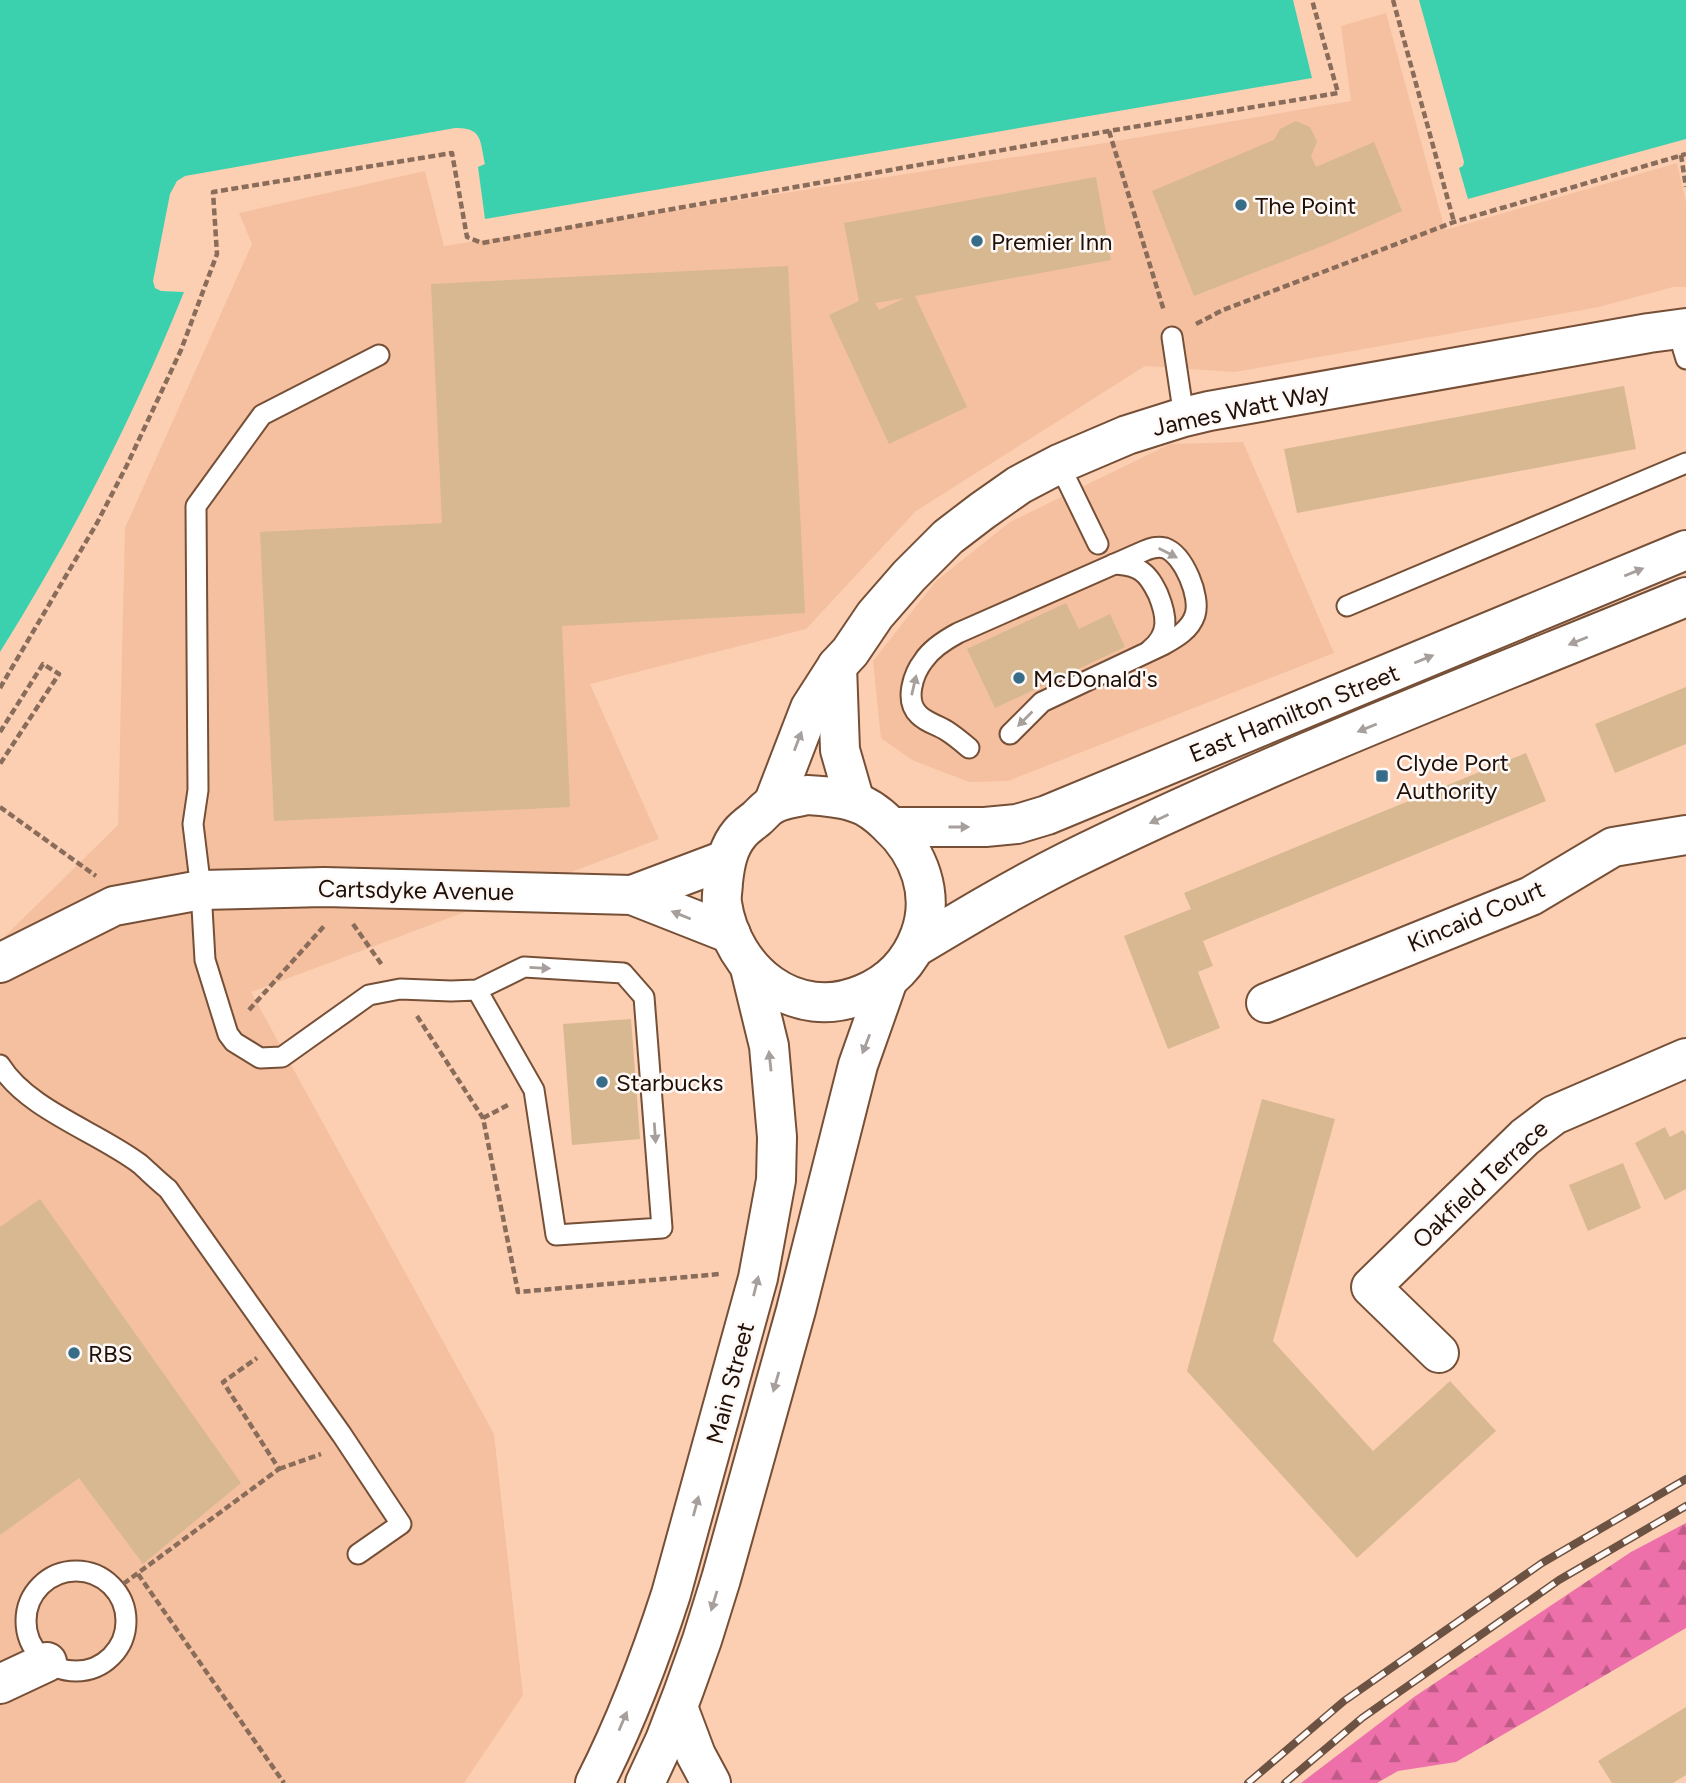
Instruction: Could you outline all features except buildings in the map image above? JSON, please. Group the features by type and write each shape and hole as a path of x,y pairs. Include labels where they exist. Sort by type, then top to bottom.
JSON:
{"main road":[{"name":"James Watt Way","path":"773,804 810,708 837,666 883,605 948,537 1019,485 1059,464 1127,435 1184,417 1649,333 1683,339"},
{"name":"East Hamilton Street","path":"891,827 985,827 1017,824 1047,815 1686,551"},
{"name":"East Hamilton Street","path":"916,947 1067,862 1185,807 1293,758 1686,597"},
{"path":"837,666 840,750 855,802"},
{"path":"807,794 855,802 876,812 900,834 911,851 925,888 926,908 922,928 916,947 905,963 875,989 837,1002 798,999 780,992 764,981 750,968 739,952 722,901 725,860 739,833 773,804 807,794"},
{"name":"Kincaid Court","path":"1266,1003 1531,896 1613,847 1686,835"},
{"name":"Cartsdyke Avenue","path":"632,895 725,860"},
{"name":"Cartsdyke Avenue","path":"0,963 114,906 201,890 324,887 632,895 731,934"},
{"name":"Main Street","path":"595,1783 655,1643 671,1594 755,1290 766,1234 776,1180 777,1137 769,1046 750,968"},
{"name":"Main Street","path":"645,1783 678,1707 702,1640 796,1310 858,1065 888,979"},
{"name":"Oakfield Terrace","path":"1439,1353 1371,1287 1525,1137 1554,1115 1686,1058"},
{"path":"0,1684 47,1662"},
{"path":"678,1707 696,1755 711,1783"}],"lane":[{"path":"1172,337 1184,417"},
{"path":"380,355 262,415 196,506 198,790 193,824 201,890 205,960 228,1034 234,1042 260,1058 282,1057 369,995 400,989 477,990 524,967 623,973 644,997 662,1227 556,1235 534,1090 477,990"},
{"path":"1347,606 1686,463"},
{"path":"1059,464 1098,544"},
{"path":"969,748 946,730 919,716 914,709 912,687 923,660 934,649 958,634 1156,547 1164,548 1180,559 1196,596 1197,607 1187,629 1177,638 1042,702 1010,734"},
{"path":"1113,564 1129,565 1141,570 1154,586 1164,610 1162,636 1149,652"},
{"path":"0,1065 7,1076 28,1096 139,1163 168,1189 349,1444 401,1524 358,1554"},
{"path":"83,1571 99,1576 116,1590 127,1616 123,1639 114,1654 100,1665 80,1671 63,1669 47,1662 32,1646 26,1630 26,1617 30,1600 46,1580 62,1572 83,1571"}],"path":[{"path":"0,688 97,523 181,350 217,254 213,192 452,153 467,237 482,243 1338,93 1312,0"},
{"path":"1393,0 1454,222"},
{"path":"1109,131 1172,337 1223,310 1454,222 1683,154 1686,187"},
{"path":"0,732 43,664 59,674 0,764"},
{"path":"0,807 94,874 114,906"},
{"path":"228,1034 332,918"},
{"path":"278,1343 223,1382 279,1469"},
{"path":"116,1590 279,1469 349,1444"},
{"path":"138,1574 284,1783"}],"shaded area":[{"path":"1386,13 1445,230 1677,163 1686,202 1686,287 1673,287 1599,307 1235,372 1145,366 916,511 806,629 590,684 659,839 251,992 494,1434 523,1695 464,1783 0,1783 0,941 118,825 125,528 252,244 239,213 425,171 444,246 1099,144 1351,101 1341,26"},
{"path":"1243,442 1334,653 1008,781 969,782 912,760 881,738 873,661 936,581 1010,522 1170,444"}],"green space":[{"path":"1686,1523 1686,1628 1456,1762 1398,1771 1377,1783 1301,1783 1414,1697 1631,1552"}],"water":[{"path":"0,0 1293,0 1312,78 485,219 478,167 485,164 482,149 479,137 464,128 185,176 177,181 170,194 153,281 155,288 161,291 184,292 144,385 100,476 52,565 0,652"},
{"path":"1419,0 1686,0 1686,139 1468,199 1459,168 1464,162"}],"railway":[{"path":"1248,1783 1344,1701 1542,1563 1686,1479"},
{"path":"1285,1783 1362,1718 1559,1580 1686,1506"}],"place":[{"name":"The Point","path":"1241,205"},
{"name":"Premier Inn","path":"977,241"},
{"name":"McDonald's","path":"1019,678"},
{"name":"Clyde Port Authority","path":"1382,776"},
{"name":"Starbucks","path":"602,1082"},
{"name":"RBS","path":"74,1353"}]}
